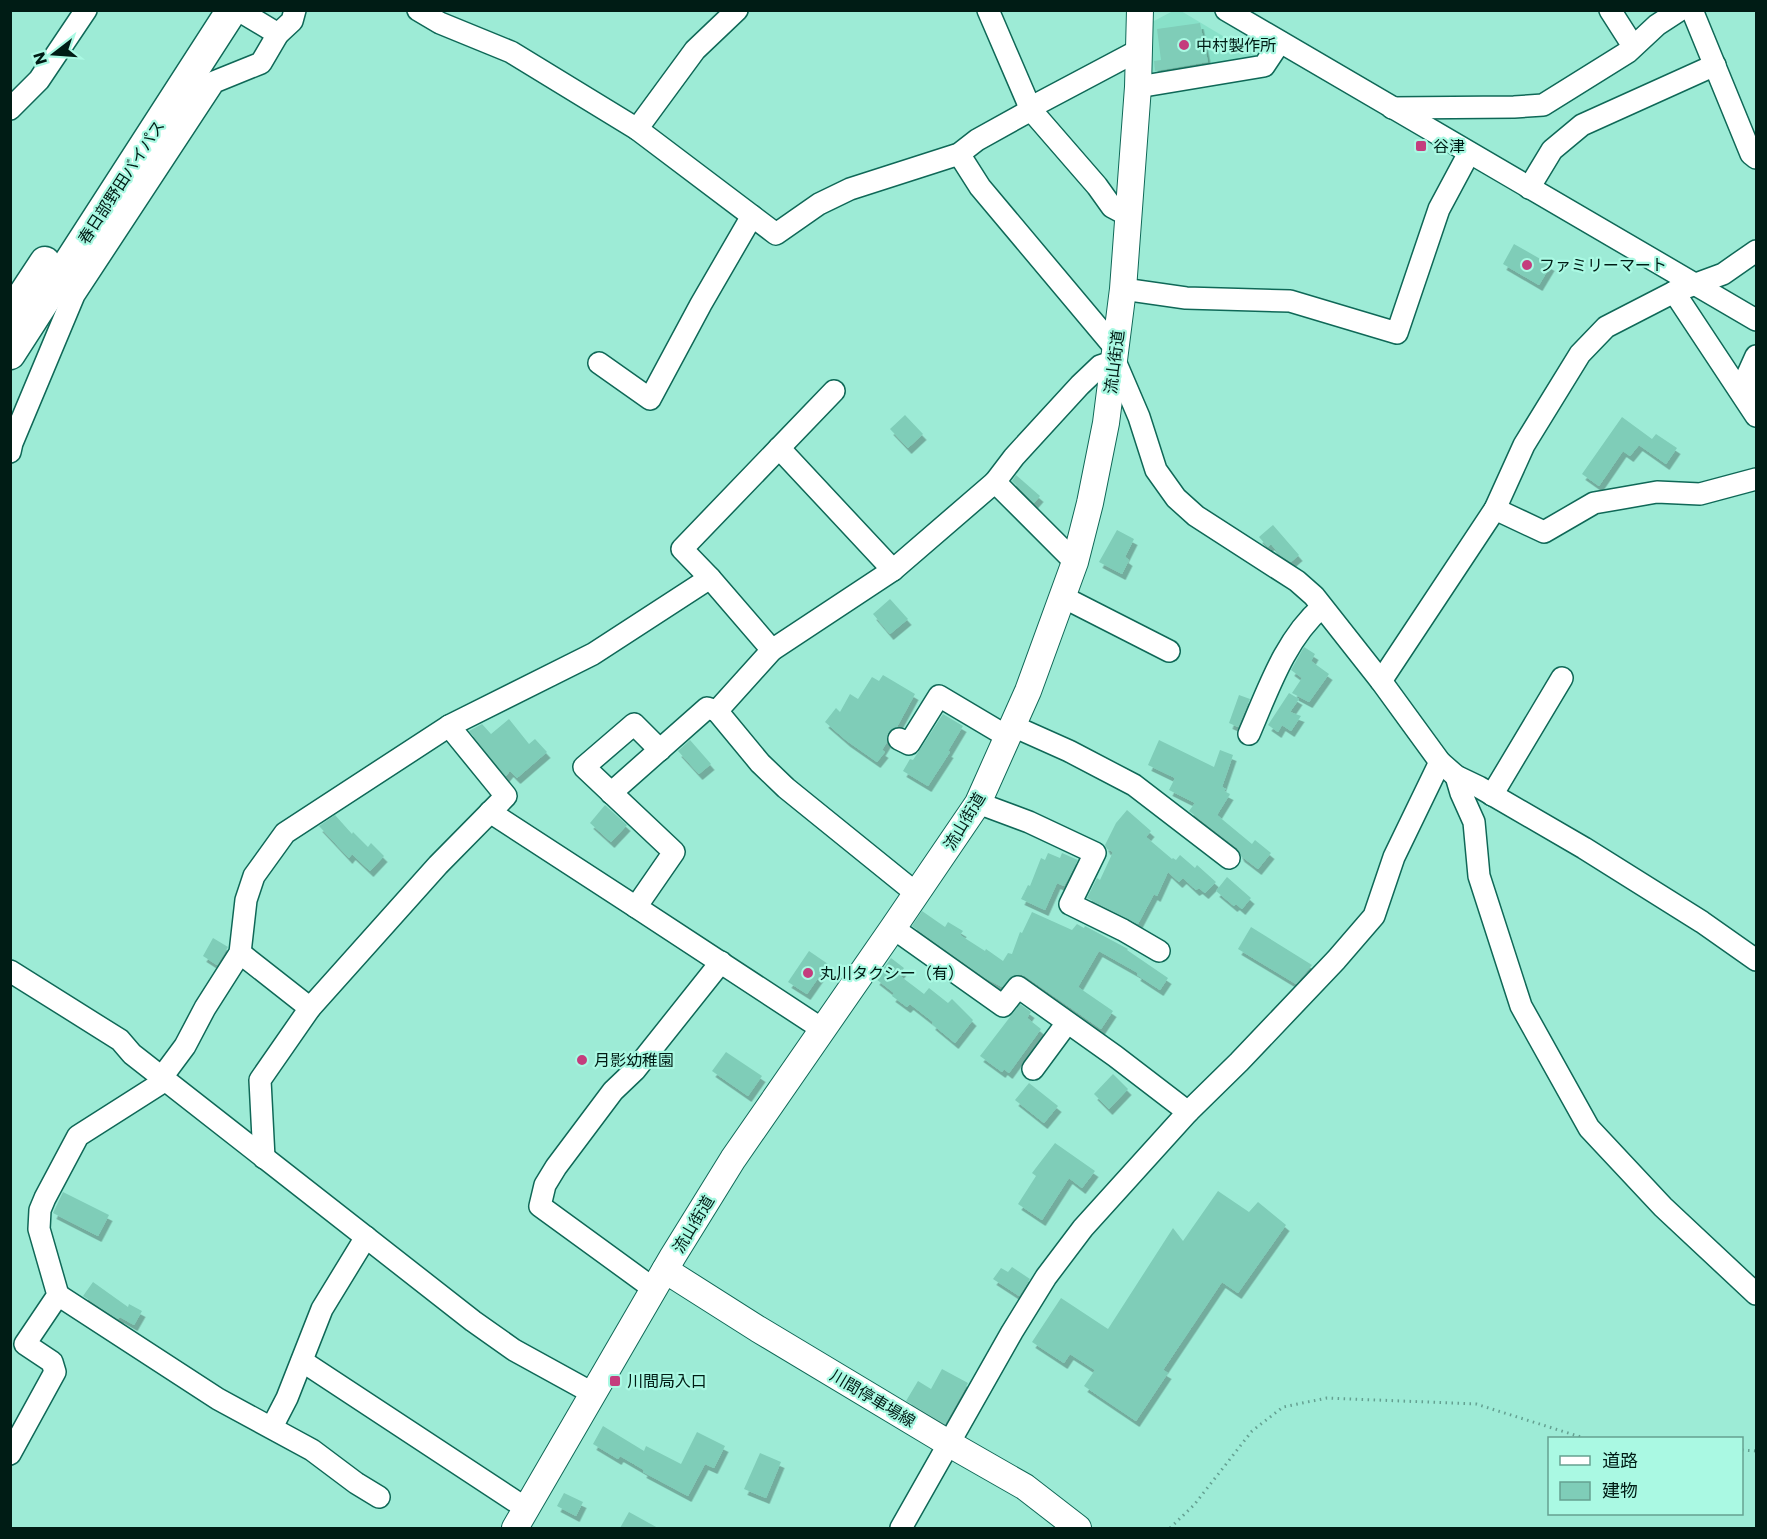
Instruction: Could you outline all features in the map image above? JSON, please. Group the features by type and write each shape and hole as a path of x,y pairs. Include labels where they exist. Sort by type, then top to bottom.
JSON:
{"highway":[{"name":"春日部野田バイパス","path":"10,315 208,10"},
{"name":"春日部野田バイパス","path":"10,354 232,10"}],"main road":[{"name":"流山街道","path":"521,1519 660,1279 733,1159 978,803 1010,731 1075,562 1104,435 1123,289 1138,87 1140,10"},
{"name":"川間停車場線","path":"660,1279 758,1329 1025,1487 1078,1528"}],"street":[{"path":"10,109 39,80 86,10"},
{"path":"238,10 278,34"},
{"path":"10,452 74,295 214,82 261,63 278,34 292,21 295,10"},
{"path":"418,10 440,22 511,52 637,129 776,234 819,204 850,189 958,154 1039,103 1139,50"},
{"path":"637,129 695,50 737,10"},
{"path":"988,10 1030,110 1113,207 1129,216"},
{"path":"1226,10 1756,320"},
{"path":"1610,10 1633,46"},
{"path":"1391,108 1543,105 1628,52 1657,25 1680,10"},
{"path":"1692,10 1751,154 1756,158"},
{"path":"1138,87 1264,66 1280,42"},
{"path":"1529,188 1552,150 1582,124 1715,65"},
{"path":"1123,289 1186,298 1290,301 1397,333 1439,210 1469,153"},
{"path":"958,154 980,187 1116,355 1156,471 1176,498 1196,516 1297,581 1322,607 1381,681 1440,762 1456,776 1623,873 1702,922 1756,960"},
{"path":"599,363 650,399 752,216"},
{"path":"1381,681 1495,509 1524,445 1580,354 1606,327 1674,292 1723,274 1756,251"},
{"path":"1674,292 1754,412"},
{"path":"717,711 772,650 893,570 995,482 1014,457 1080,385 1116,355"},
{"path":"1754,412 1747,376 1756,356"},
{"path":"772,650 682,549 834,391"},
{"path":"779,448 893,570"},
{"path":"1495,509 1544,532 1594,503 1657,492 1700,494 1756,478"},
{"path":"995,482 1075,562"},
{"path":"379,1497 356,1483 312,1449 218,1399 58,1295 39,1229 40,1210 78,1136 164,1078 185,1046 205,1008 240,953 246,900 254,876 285,832 448,726 593,654 710,578"},
{"path":"1063,597 1169,651"},
{"path":"1249,734 1277,668 1309,618 1322,607"},
{"path":"1492,795 1562,678"},
{"path":"899,739 909,744 939,696 1010,731 1069,751 1134,785 1229,858"},
{"path":"611,793 707,708 717,711 760,763 786,788 917,894"},
{"path":"636,907 674,852 584,767 634,724 660,750"},
{"path":"264,1158 260,1080 310,1008 438,865 506,796 448,726"},
{"path":"901,1528 1012,1332 1046,1277 1083,1228 1188,1112 1336,960 1374,916 1394,857 1440,762"},
{"path":"1456,776 1474,822 1479,876 1521,1006 1589,1128 1663,1207 1756,1294"},
{"path":"978,803 1029,822 1095,853 1070,904 1159,951"},
{"path":"490,812 822,1029"},
{"path":"894,928 1002,1006 1018,987 1115,1056 1188,1112"},
{"path":"240,953 310,1008"},
{"path":"660,1279 540,1206 545,1185 556,1167 614,1091 635,1070 721,962"},
{"path":"10,971 120,1040 132,1054 434,1292 514,1350 594,1394"},
{"path":"1033,1069 1067,1023"},
{"path":"272,1427 287,1398 322,1309 366,1237"},
{"path":"10,1454 55,1372 52,1362 26,1344 58,1295"},
{"path":"302,1361 521,1519"}],"path":[{"path":"1170,1528 1194,1505 1252,1431 1283,1407 1327,1398 1476,1404 1581,1437"}],"shaded area":[{"path":"1173,11 1181,11 1263,60 1148,82 1150,23"}],"building":[{"name":"中村製作所","path":"1200,23 1208,62 1155,71 1154,61 1161,60 1157,29"},
{"name":"ファミリーマート","path":"1514,244 1551,265 1539,285 1503,264"},
{"path":"905,415 923,434 908,448 890,429"},
{"path":"1622,417 1652,439 1656,434 1677,448 1666,464 1639,445 1630,456 1623,451 1599,486 1582,474"},
{"path":"1016,475 1040,496 1034,503 1012,481"},
{"path":"1273,525 1299,555 1291,562 1280,555 1271,544 1268,547 1259,537"},
{"path":"1117,530 1134,539 1125,557 1129,560 1122,574 1099,562"},
{"path":"890,599 908,619 890,634 873,614"},
{"path":"1304,647 1315,654 1311,661 1329,674 1309,702 1292,693 1302,678 1291,670"},
{"path":"883,675 915,694 897,727 888,733 887,742 882,750 885,752 877,762 825,722 836,708 840,712 850,694 858,699 872,677 879,681"},
{"path":"1289,693 1299,699 1290,712 1301,716 1291,731 1282,725 1278,732 1268,725"},
{"path":"1239,695 1250,699 1238,727 1229,723"},
{"path":"943,714 963,726 948,751 950,752 928,786 903,771 910,759 913,760"},
{"path":"509,719 529,744 535,739 547,752 517,778 510,771 506,776 469,731 482,724 491,734"},
{"path":"690,740 711,764 699,774 678,751"},
{"path":"1159,740 1214,767 1220,750 1233,755 1222,787 1230,794 1217,815 1252,844 1255,840 1271,853 1258,869 1241,856 1237,848 1189,811 1195,803 1169,790 1175,778 1148,765"},
{"path":"605,805 627,825 611,842 590,823"},
{"path":"1127,810 1151,831 1146,837 1172,859 1176,860 1180,855 1195,868 1197,865 1216,882 1205,893 1199,888 1196,890 1183,878 1179,882 1168,872 1157,896 1154,894 1138,924 1087,898 1097,878 1100,880 1113,852 1105,845 1116,823"},
{"path":"335,815 352,834 353,832 368,847 371,843 384,856 370,871 352,854 349,858 319,826"},
{"path":"1048,853 1060,858 1062,853 1078,860 1064,886 1057,883 1045,910 1021,899 1028,885 1030,886 1041,858 1045,860"},
{"path":"1227,877 1251,898 1242,909 1236,904 1234,906 1216,891"},
{"path":"922,911 945,927 948,922 963,931 960,935 1003,961 1008,953 1012,954 1020,932 1022,933 1032,912 1072,930 1077,924 1084,928 1085,926 1128,949 1168,978 1160,990 1137,975 1138,973 1099,951 1078,987 1113,1011 1101,1029 1025,976 1019,974 1013,976 1002,987 987,979 912,926"},
{"path":"1251,927 1312,965 1296,984 1238,949"},
{"path":"213,938 228,947 217,965 203,956"},
{"name":"丸川タクシー（有）","path":"809,951 828,964 807,994 788,982"},
{"path":"891,958 904,968 899,975 924,994 929,988 948,1003 952,999 973,1020 955,1043 910,1004 907,1007 892,996 894,993 876,979"},
{"path":"1020,1004 1031,1012 1027,1018 1041,1029 1009,1073 1004,1069 1002,1072 980,1056"},
{"path":"726,1052 762,1076 748,1096 712,1071"},
{"path":"1113,1074 1128,1089 1109,1109 1094,1094"},
{"path":"1029,1083 1058,1106 1044,1123 1015,1100"},
{"path":"1055,1143 1095,1171 1082,1188 1069,1178 1042,1220 1018,1204 1036,1176 1032,1173"},
{"path":"1218,1191 1249,1212 1258,1202 1286,1225 1238,1293 1222,1282 1163,1370 1168,1373 1136,1421 1084,1386 1095,1370 1070,1354 1064,1363 1032,1342 1061,1298 1108,1329 1173,1228 1183,1241"},
{"path":"63,1192 109,1215 98,1236 53,1213"},
{"path":"1012,1267 1030,1279 1019,1296 993,1279 1001,1268 1008,1272"},
{"path":"93,1282 128,1307 129,1304 142,1311 134,1325 120,1317 118,1319 83,1296"},
{"path":"942,1369 968,1383 945,1424 906,1401 918,1381 931,1389"},
{"path":"603,1426 644,1451 646,1446 681,1464 697,1432 725,1446 714,1468 705,1464 688,1496 643,1472 644,1470 620,1456 618,1459 593,1444"},
{"path":"760,1453 781,1462 766,1498 744,1489"},
{"path":"564,1493 583,1502 576,1516 557,1506"},
{"path":"629,1512 658,1528 620,1528"}],"place":[{"name":"中村製作所","path":"1184,45"},
{"name":"谷津","path":"1421,146"},
{"name":"ファミリーマート","path":"1527,265"},
{"name":"丸川タクシー（有）","path":"808,973"},
{"name":"月影幼稚園","path":"582,1060"},
{"name":"川間局入口","path":"615,1381"}]}
